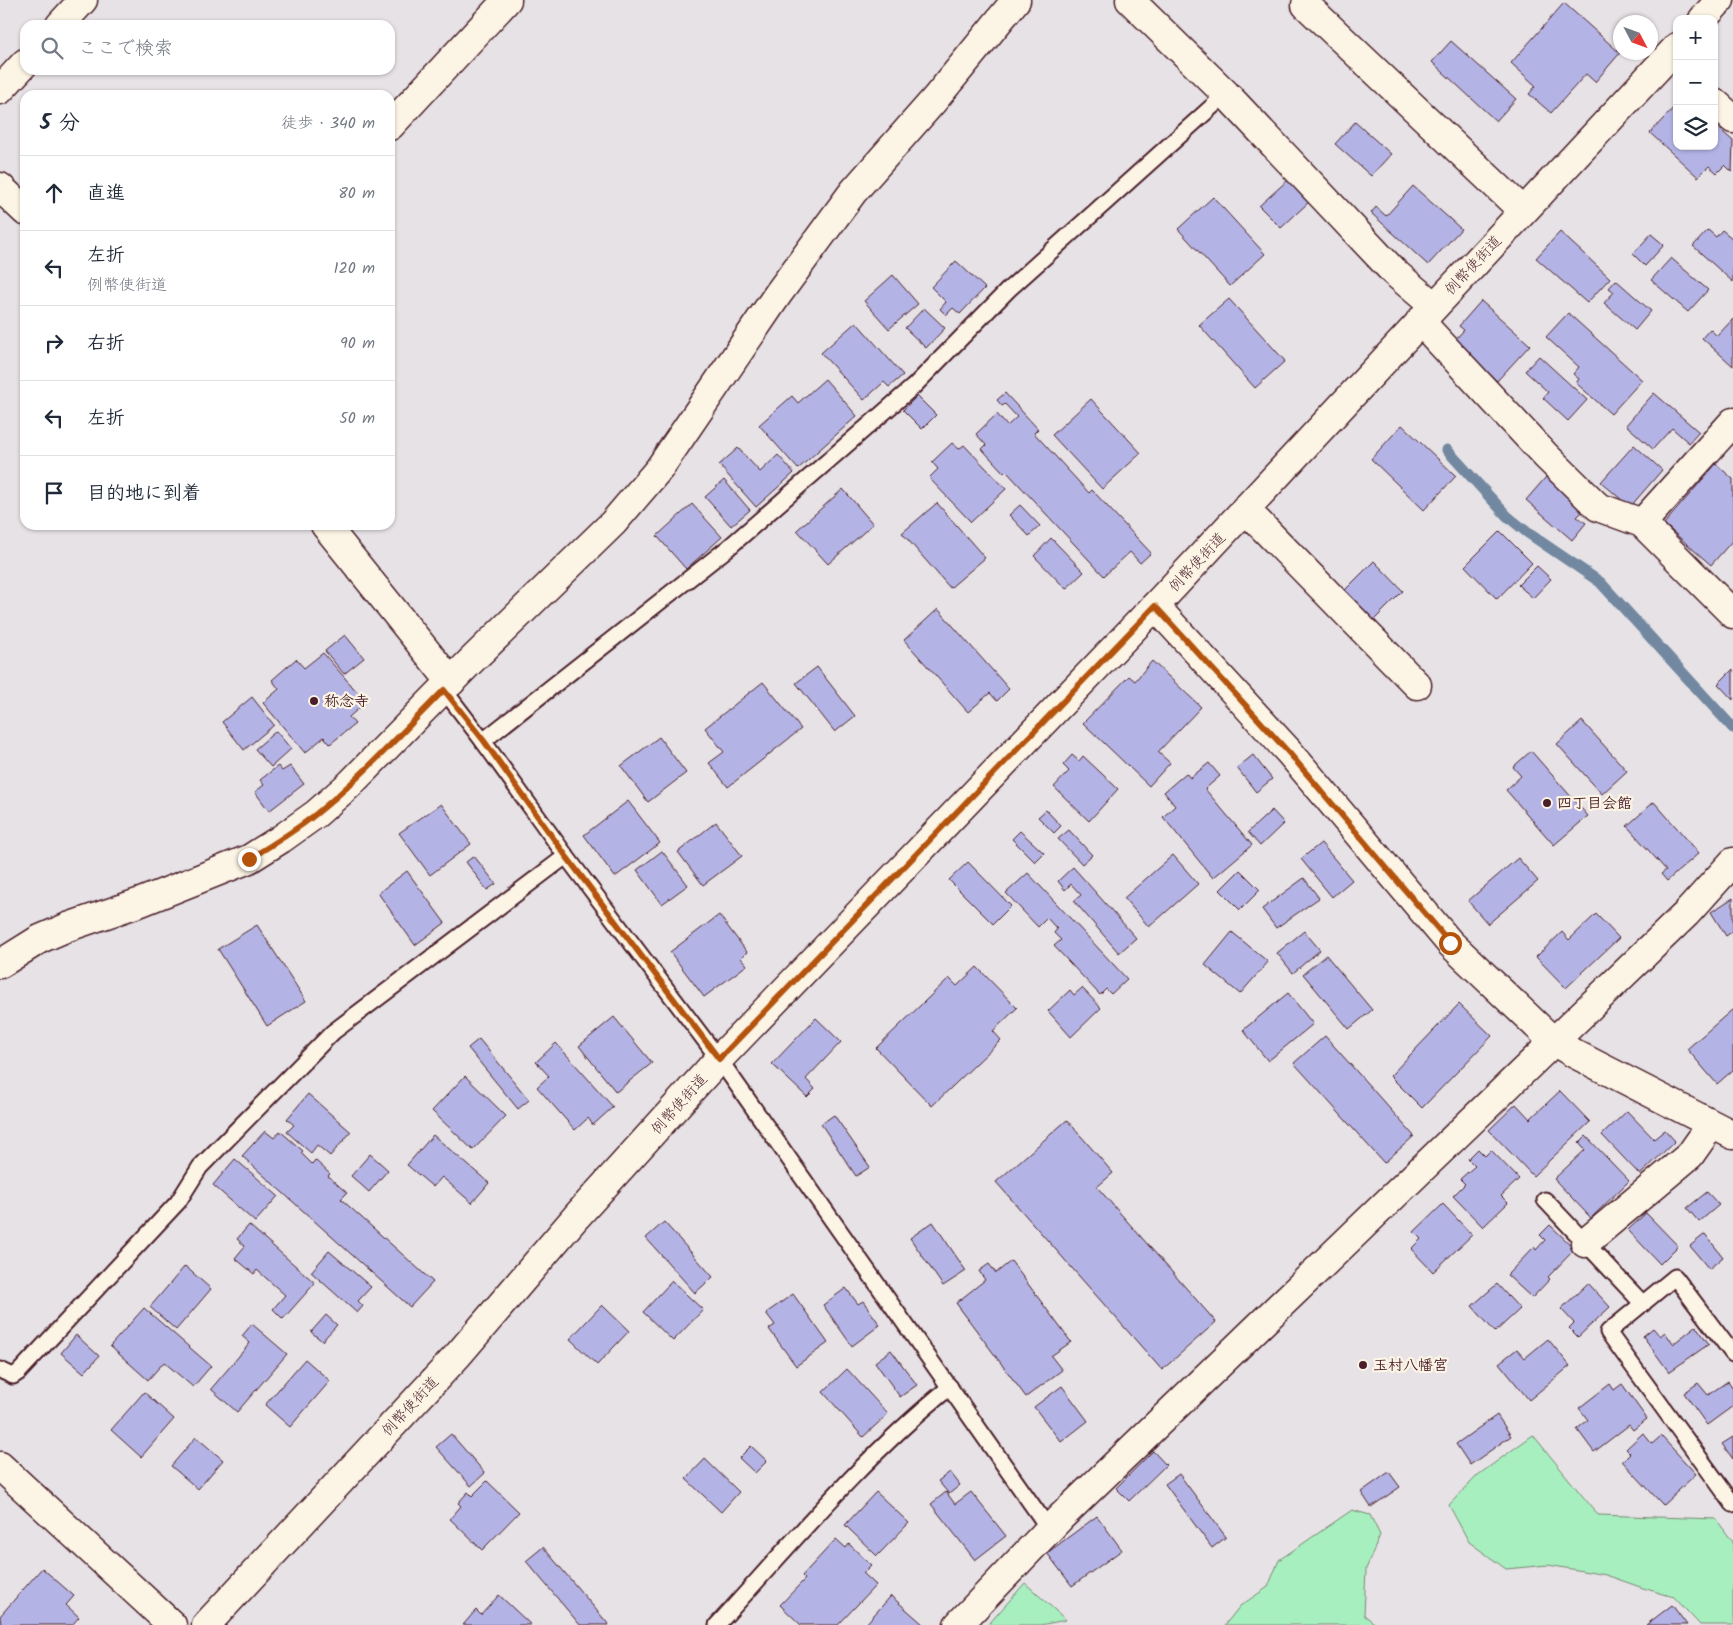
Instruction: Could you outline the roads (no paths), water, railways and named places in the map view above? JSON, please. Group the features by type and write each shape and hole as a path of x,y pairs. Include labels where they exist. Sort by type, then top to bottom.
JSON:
{"street":[{"path":"65,20 83,0"},
{"path":"395,121 507,0"},
{"path":"0,964 40,939 68,927 198,880 249,859 316,814 350,784 613,523 658,469 778,294 853,192 935,99 1016,0"},
{"path":"1130,0 1226,94 1394,272 1546,456 1598,506 1642,523 1733,614"},
{"path":"1707,15 1720,0"},
{"path":"1306,5 1523,211"},
{"name":"例幣使街道","path":"206,1625 458,1354 576,1218 719,1059 1155,606 1523,211 1673,58"},
{"path":"0,90 20,68"},
{"path":"1717,105 1733,119"},
{"path":"0,187 20,206"},
{"path":"1642,523 1733,422"},
{"path":"1245,509 1417,684"},
{"path":"329,530 448,686"},
{"path":"1155,606 1290,754 1450,943 1553,1041 1722,1130 1585,1243"},
{"path":"958,1625 1049,1529 1686,914 1733,862"},
{"path":"0,1466 172,1625"}],"lane":[{"path":"484,741 728,548 914,386 1008,290 1226,94"},
{"path":"448,686 484,741 566,856 719,1059 1049,1529"},
{"path":"0,1370 13,1376 19,1372 178,1202 200,1167 333,1032 566,856"},
{"path":"1545,1200 1643,1304"},
{"path":"1732,1501 1608,1332 1675,1277 1733,1354"},
{"path":"717,1625 864,1464 919,1412 950,1387"}],"waterway":[{"path":"1447,450 1507,516 1528,533 1600,582 1733,728"}],"place":[{"name":"称念寺","path":"314,701"},
{"name":"四丁目会館","path":"1547,803"},
{"name":"玉村八幡宮","path":"1363,1365"}]}
